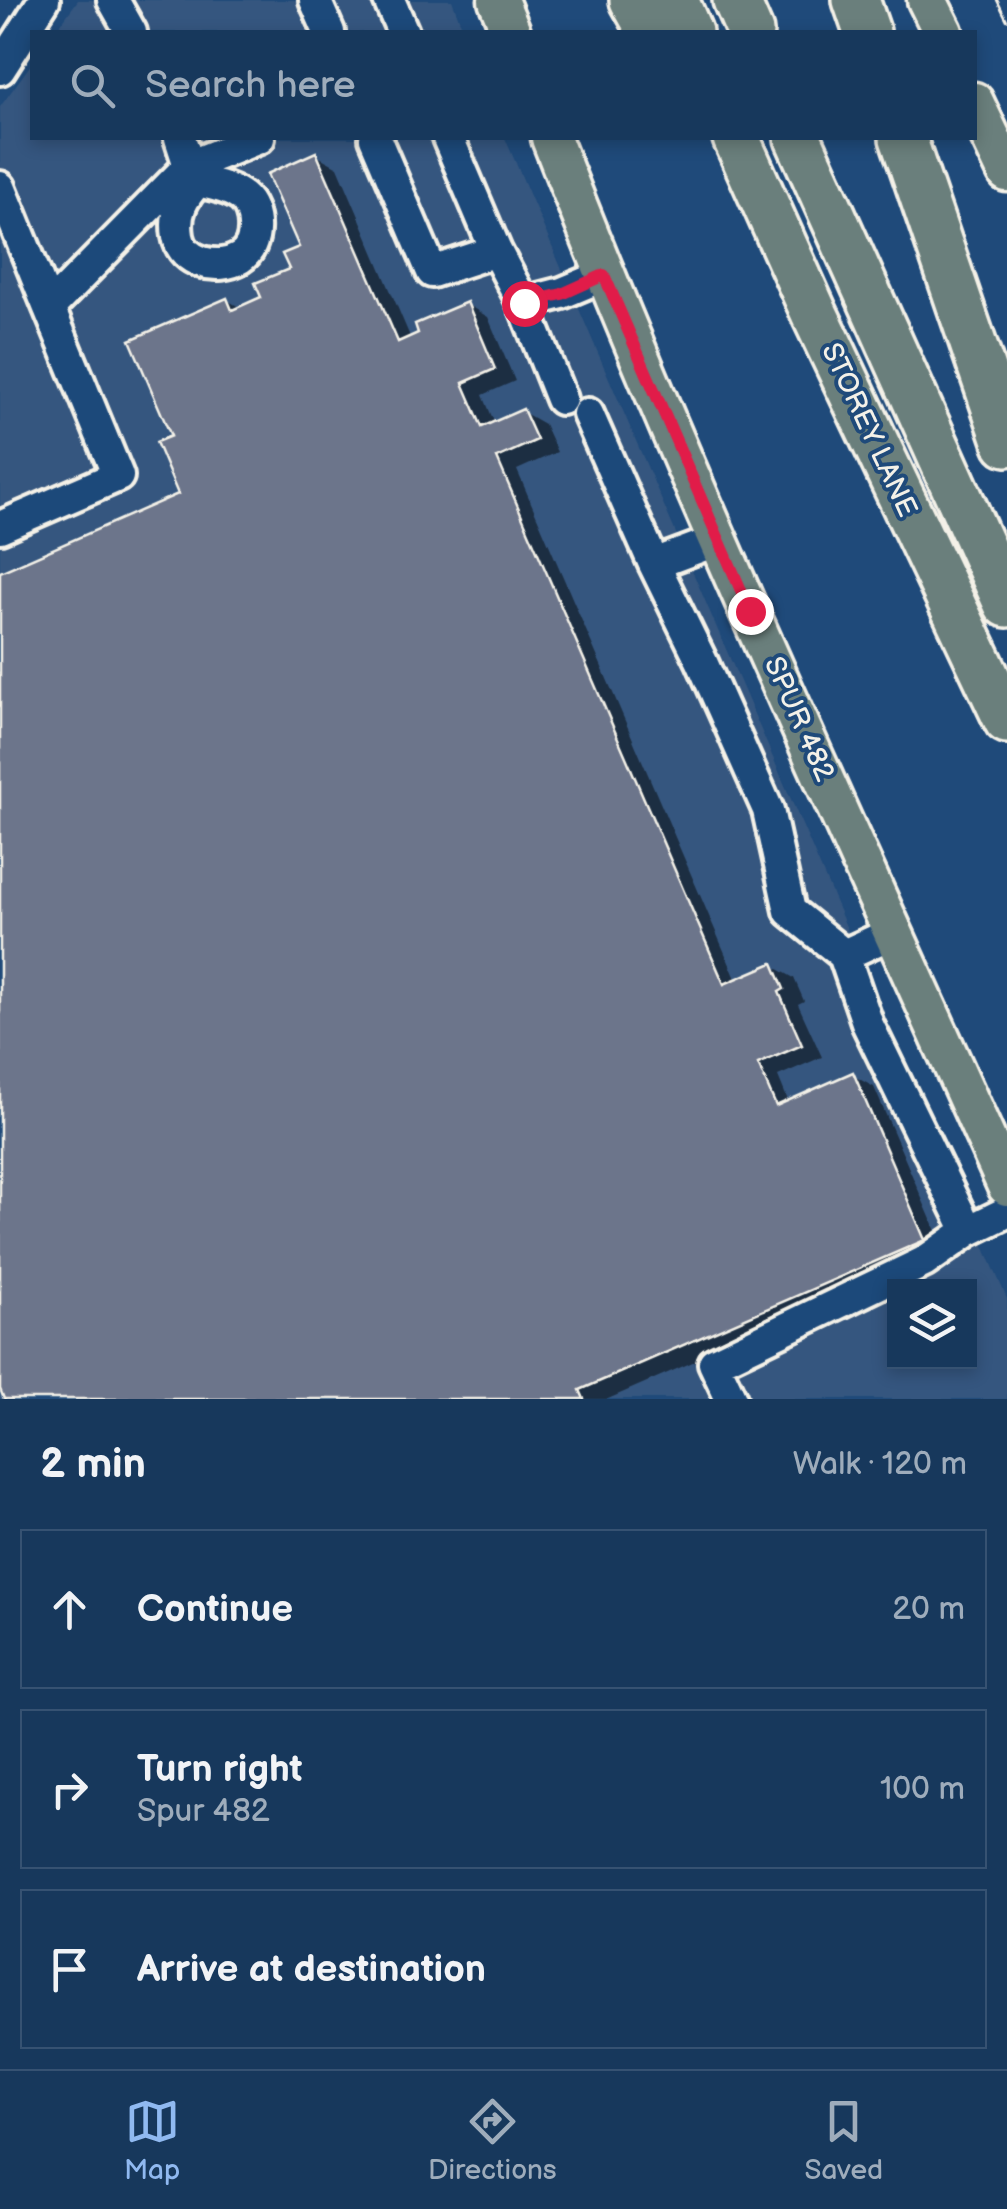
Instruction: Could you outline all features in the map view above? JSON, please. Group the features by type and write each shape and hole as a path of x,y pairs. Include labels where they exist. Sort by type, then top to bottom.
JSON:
{"highway":[{"path":"633,0 650,30"},
{"path":"675,0 688,30"},
{"path":"736,0 749,30"},
{"path":"856,0 866,30"},
{"path":"708,140 742,204 815,315"},
{"name":"STOREY LANE","path":"737,140 815,315 1007,720"},
{"name":"STOREY LANE","path":"799,140 1007,604"},
{"path":"904,140 1007,443"}],"main road":[{"path":"498,0 510,30"},
{"path":"928,0 942,30"},
{"path":"977,108 1007,172"},
{"name":"SPUR 482","path":"553,140 604,275 718,540 1007,1186"}],"street":[{"path":"0,69 44,0"},
{"path":"112,0 130,30"},
{"path":"314,0 328,30"},
{"path":"390,0 402,30"},
{"path":"50,308 189,162 253,140"},
{"path":"377,140 432,272 496,251"},
{"path":"449,140 496,251 524,303 561,398"},
{"path":"0,187 118,476 0,527"},
{"path":"524,303 562,294 604,275"},
{"path":"588,414 768,810 790,911 844,955 868,1025 968,1231"},
{"path":"654,564 718,540"},
{"path":"844,955 894,932"},
{"path":"731,1399 714,1363 924,1262 968,1231 1007,1212"}],"shaded area":[{"path":"78,0 452,0 463,30 56,30"},
{"path":"30,66 30,140 506,140 1007,1299 1007,1399 0,1399 0,107"}],"building":[{"path":"316,152 398,342 418,333 415,324 467,302 495,369 463,383 482,427 523,409 537,440 497,458 724,984 773,963 784,989 779,992 802,1045 758,1064 776,1106 853,1072 925,1240 580,1390 584,1399 4,1399 0,1389 0,572 178,494 156,442 171,436 130,340 227,298 232,310 261,297 255,283 289,269 282,254 299,247 267,174"}],"tram line":[{"path":"997,0 1007,20"}],"route":[{"path":"524,303 562,294 604,275 750,611"}]}
